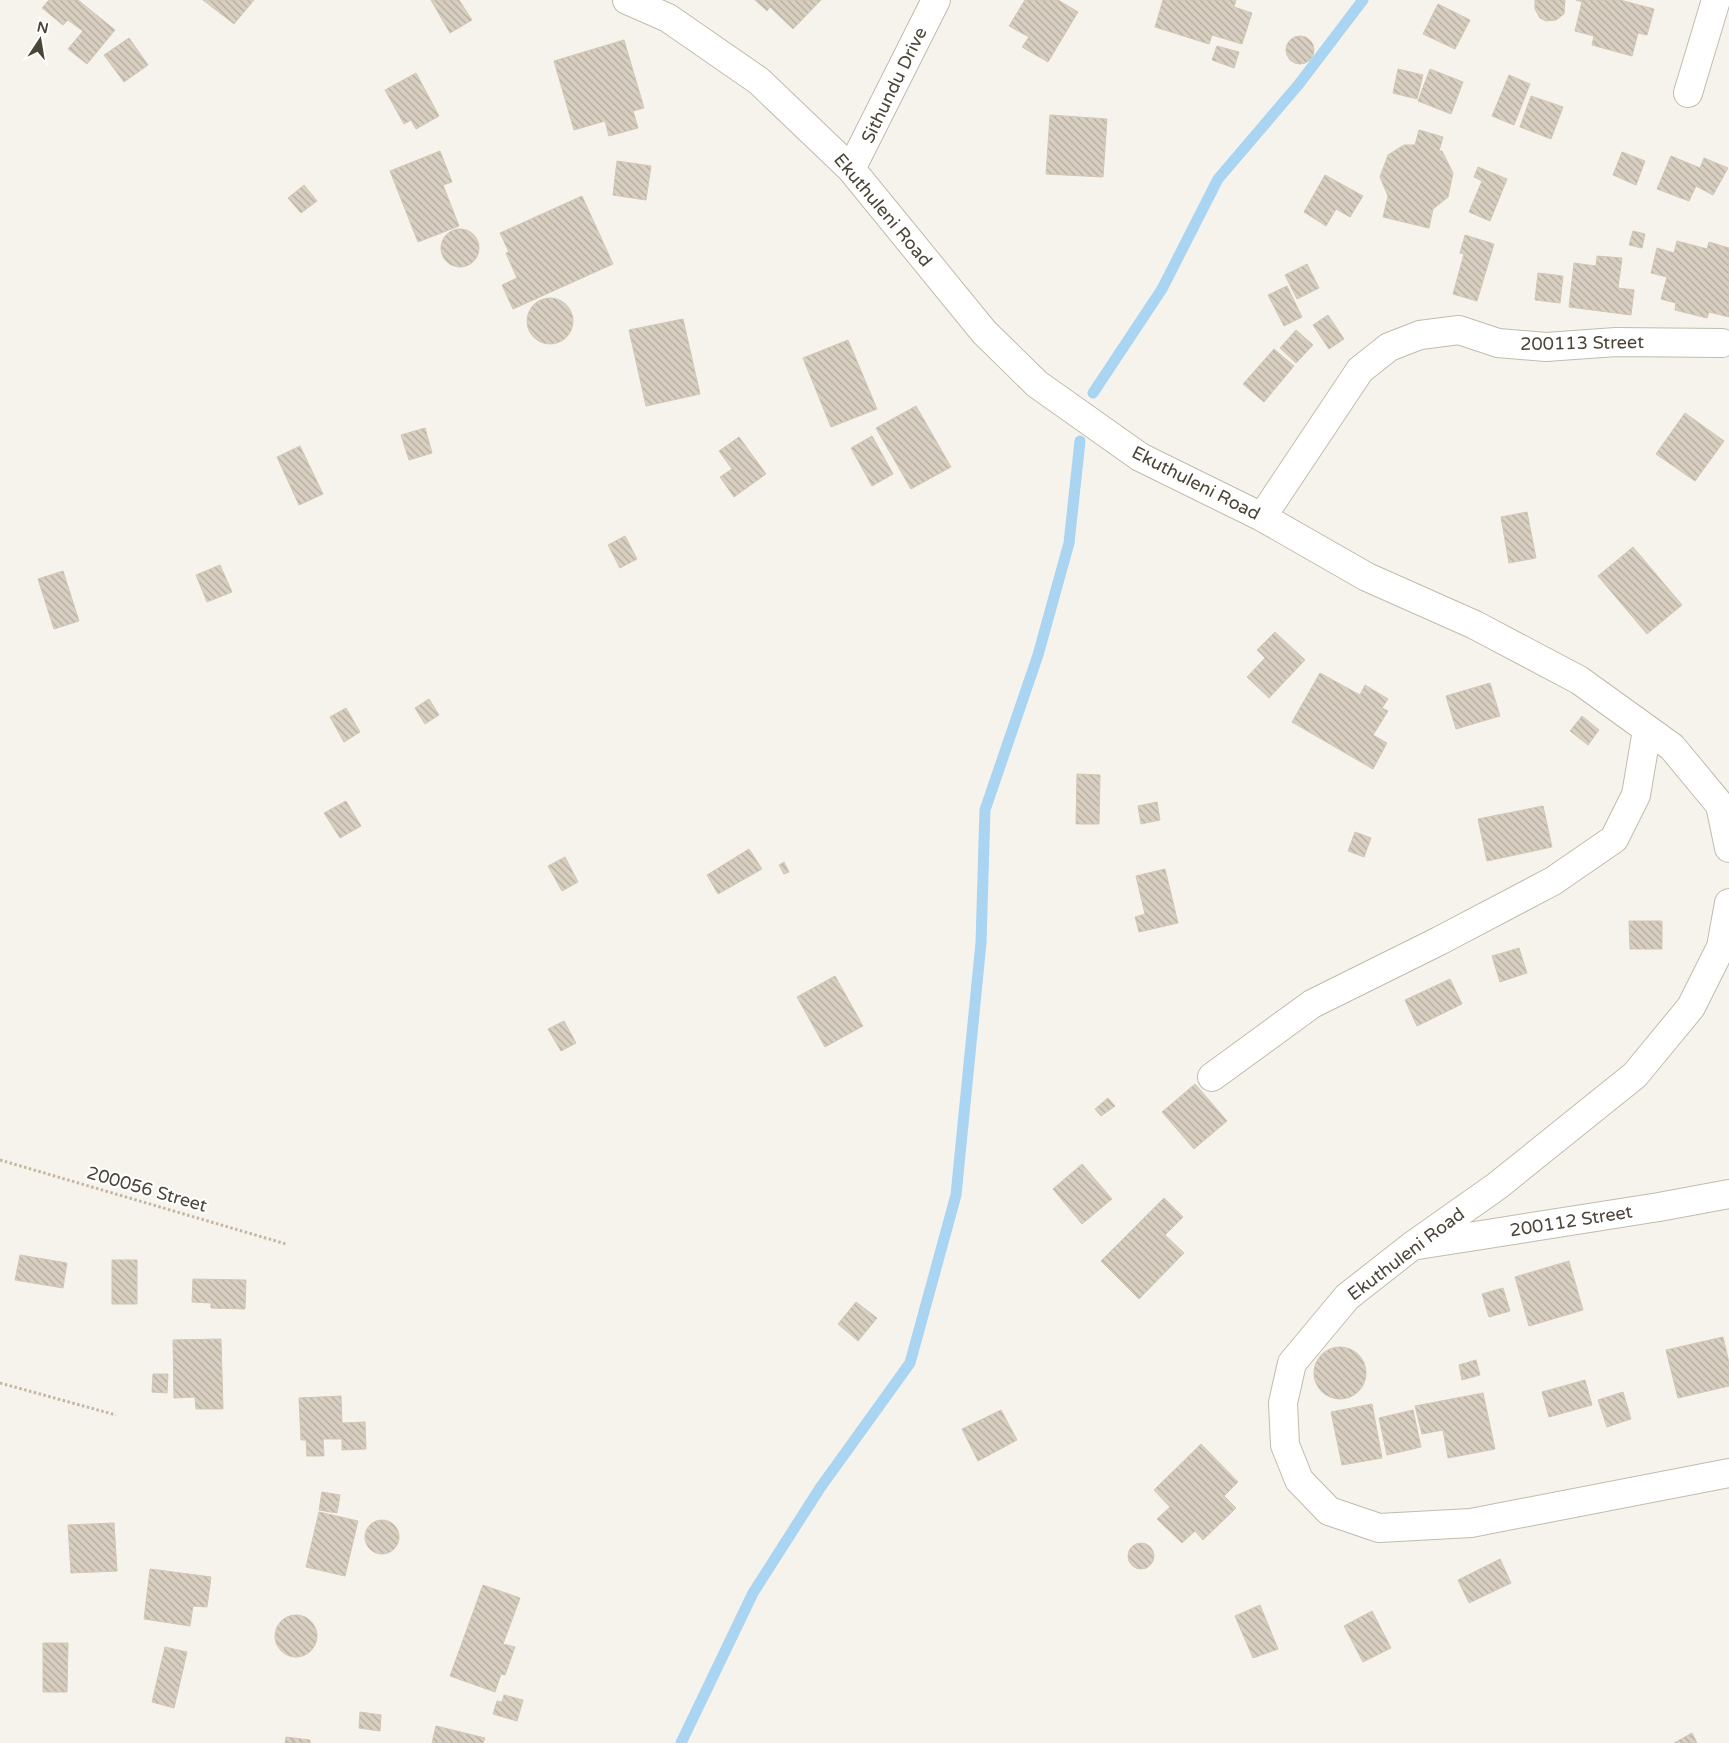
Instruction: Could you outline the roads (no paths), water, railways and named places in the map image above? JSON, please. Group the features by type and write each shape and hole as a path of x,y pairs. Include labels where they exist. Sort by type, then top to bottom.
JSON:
{"street":[{"name":"Ekuthuleni Road","path":"627,0 668,18 759,81 852,169 984,332 1037,384 1140,457 1262,517 1367,577 1475,626 1579,680 1672,747 1720,805 1729,848"},
{"name":"Sithundu Drive","path":"852,169 936,0"},
{"path":"1688,92 1716,0"},
{"name":"200113 Street","path":"1262,517 1360,370 1389,347 1420,335 1460,330 1498,343 1546,348 1616,342 1722,343"},
{"path":"1212,1077 1312,1004 1439,941 1553,881 1614,839 1636,795 1647,730"},
{"name":"Ekuthuleni Road","path":"1729,903 1721,947 1691,1007 1635,1075 1497,1186 1412,1246 1347,1297 1292,1363 1284,1403 1285,1445 1299,1480 1328,1510 1378,1528 1472,1523 1729,1473"},
{"name":"200112 Street","path":"1412,1246 1650,1209 1729,1194"}],"waterway":[{"path":"1093,393 1162,289 1218,179 1299,84 1363,0"},
{"path":"681,1743 753,1593 820,1488 910,1363 956,1195 981,943 985,810 1038,655 1069,543 1080,441"}]}
